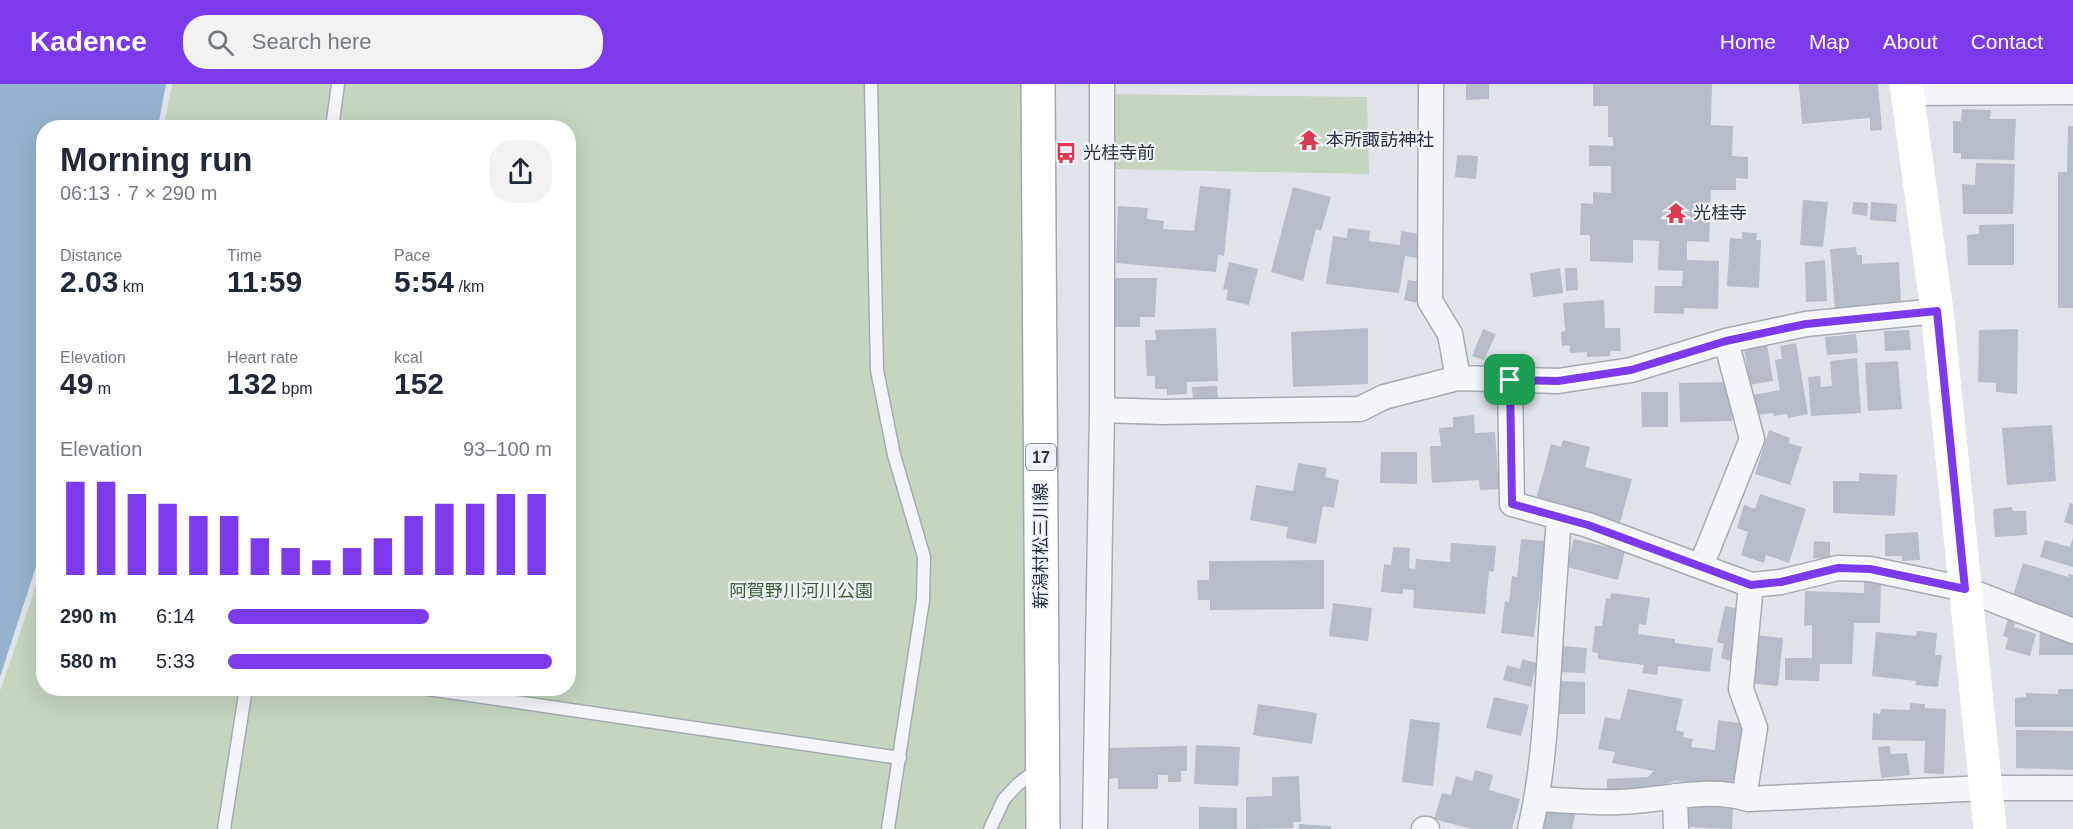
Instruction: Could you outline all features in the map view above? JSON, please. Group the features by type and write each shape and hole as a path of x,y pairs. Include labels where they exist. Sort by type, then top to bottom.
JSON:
{"street":[{"name":"新潟村松三川線","path":"1038,84 1043,829"},
{"path":"1095,829 1102,410 1102,84"},
{"path":"1431,84 1430,301 1450,334 1458,378"},
{"path":"1990,829 1937,311 1906,88 2073,92"},
{"path":"1102,410 1163,412 1360,409 1384,397 1458,378 1558,381 1631,370 1726,341 1806,324 1937,311"},
{"path":"1701,566 1752,439 1726,341"},
{"path":"1510,380 1512,504 1559,517 1751,585 1781,582 1838,568 1870,569 1965,589 2073,631"},
{"path":"1530,829 1537,799 1546,723 1559,517"},
{"path":"1744,798 1755,728 1741,689 1751,585"},
{"path":"1537,799 1620,802 1675,796 1734,794 1744,798 1986,788 2073,788"},
{"path":"1675,796 1676,829"}],"lane":[{"path":"333,120 338,84"},
{"path":"871,84 877,370 894,455 924,557 923,600 888,829"},
{"path":"224,829 245,696"},
{"path":"477,696 900,758"},
{"path":"990,829 1004,799 1017,785 1043,765"}],"green space":[{"name":"阿賀野川河川公園","path":"172,84 1027,84 1041,829 0,829 0,691 36,586 36,696 576,696 576,120 165,120"},
{"path":"1110,94 1367,97 1369,174 1110,169"}],"water":[{"path":"0,84 166,84 159,120 36,120 36,566 0,677"}],"building":[{"path":"1466,84 1489,84 1489,99 1466,100"},
{"path":"1593,84 1712,84 1711,125 1733,126 1732,156 1748,157 1748,179 1736,178 1736,190 1711,190 1709,242 1687,241 1687,260 1719,261 1718,309 1684,308 1684,314 1654,313 1655,286 1682,286 1683,271 1658,270 1659,241 1633,240 1633,263 1590,261 1590,235 1580,235 1581,203 1593,204 1593,192 1611,193 1611,166 1589,166 1589,145 1613,146 1613,137 1608,137 1608,106 1593,106"},
{"path":"1799,84 1878,84 1882,130 1870,131 1870,118 1802,124"},
{"path":"1962,109 1991,110 1990,119 2016,119 2014,160 1961,159 1961,153 1953,153 1953,121 1961,121"},
{"path":"2068,126 2073,126 2073,308 2058,308 2058,172 2067,172"},
{"path":"1457,155 1478,156 1476,179 1455,177"},
{"path":"1976,163 2015,164 2013,214 1963,214 1962,184 1975,185"},
{"path":"1200,186 1231,189 1224,256 1218,255 1216,272 1116,263 1118,206 1148,208 1147,219 1164,221 1163,229 1194,231"},
{"path":"1293,187 1331,197 1321,231 1316,229 1303,281 1271,272"},
{"path":"1803,200 1828,202 1823,247 1800,245"},
{"path":"1853,202 1868,203 1867,216 1852,214"},
{"path":"1871,202 1897,204 1896,222 1870,220"},
{"path":"2014,224 2014,265 1968,265 1967,235 1979,234 1979,225"},
{"path":"1348,228 1370,231 1369,241 1400,245 1401,231 1421,234 1417,258 1405,256 1399,293 1326,284 1333,236 1347,238"},
{"path":"1742,232 1757,233 1756,240 1761,240 1759,288 1727,286 1730,238 1742,239"},
{"path":"1856,247 1857,255 1862,255 1862,264 1899,262 1901,304 1835,310 1830,249"},
{"path":"1825,260 1827,301 1806,302 1805,262"},
{"path":"1229,262 1258,269 1249,305 1226,300 1228,290 1223,289"},
{"path":"1560,268 1563,293 1533,297 1530,273"},
{"path":"1565,268 1577,268 1578,290 1566,291"},
{"path":"1114,278 1157,278 1155,317 1140,317 1140,327 1114,327"},
{"path":"1408,280 1422,282 1418,303 1404,300"},
{"path":"1604,300 1605,328 1620,328 1621,351 1610,351 1610,356 1587,357 1587,352 1570,353 1570,345 1562,346 1561,332 1565,331 1563,303"},
{"path":"1216,328 1218,381 1187,382 1187,394 1167,395 1167,389 1155,389 1155,376 1147,376 1145,340 1156,340 1155,330"},
{"path":"1368,328 1368,384 1293,387 1291,332"},
{"path":"1483,329 1496,334 1484,360 1472,356"},
{"path":"2018,329 2017,394 1996,392 1996,383 1978,382 1979,330"},
{"path":"1909,330 1911,350 1885,351 1884,331"},
{"path":"1856,334 1858,353 1827,355 1825,337"},
{"path":"1796,343 1808,414 1788,418 1787,414 1758,415 1754,395 1780,390 1775,360 1782,359 1780,346"},
{"path":"1767,345 1773,381 1750,385 1744,349"},
{"path":"1857,358 1861,413 1811,416 1808,377 1820,376 1821,387 1832,386 1830,361"},
{"path":"1898,361 1902,409 1868,411 1865,363"},
{"path":"1731,382 1732,421 1680,422 1679,383"},
{"path":"1217,386 1218,402 1193,402 1192,387"},
{"path":"1641,392 1668,392 1668,427 1642,427"},
{"path":"1474,415 1475,433 1495,432 1499,489 1480,490 1479,480 1432,483 1430,446 1441,446 1439,428 1453,427 1453,417"},
{"path":"2052,425 2056,481 2007,485 2002,428"},
{"path":"1769,430 1790,438 1789,443 1802,447 1790,485 1755,474"},
{"path":"1563,440 1590,447 1585,467 1632,479 1620,523 1536,500 1551,444 1561,447"},
{"path":"1381,452 1417,452 1417,484 1380,483"},
{"path":"1298,463 1327,468 1325,477 1339,480 1334,508 1323,506 1316,544 1286,538 1288,527 1250,520 1256,485 1293,491"},
{"path":"1859,473 1897,475 1895,516 1833,513 1833,481 1859,481"},
{"path":"1760,494 1806,509 1789,563 1766,555 1764,563 1741,555 1748,532 1737,528 1744,505 1755,509"},
{"path":"2070,503 2073,504 2073,525 2064,522"},
{"path":"2012,507 2013,511 2026,511 2027,535 1995,537 1993,509"},
{"path":"1918,532 1920,560 1902,561 1902,556 1885,556 1885,534"},
{"path":"2073,538 2073,567 2040,557 2045,540 2070,547"},
{"path":"1521,539 1546,541 1534,637 1501,633 1505,601 1509,602 1512,576 1517,577"},
{"path":"1574,539 1625,551 1618,580 1567,567"},
{"path":"1814,541 1830,542 1830,559 1813,558"},
{"path":"1451,543 1496,546 1494,572 1489,571 1485,614 1413,608 1414,590 1403,589 1403,594 1381,592 1384,564 1391,565 1393,547 1410,548 1409,568 1415,569 1416,559 1450,562"},
{"path":"1324,560 1324,609 1210,610 1210,600 1198,600 1197,580 1209,580 1209,561"},
{"path":"2023,563 2068,577 2069,574 2073,575 2073,618 2012,599"},
{"path":"1864,577 1881,578 1880,623 1854,623 1852,664 1820,664 1819,681 1785,680 1785,658 1812,658 1812,625 1804,626 1805,591 1864,593"},
{"path":"1611,593 1650,598 1646,625 1639,624 1638,634 1675,639 1675,643 1713,648 1710,672 1658,666 1657,675 1642,673 1644,665 1598,659 1598,653 1592,652 1595,626 1602,626 1606,598 1610,599"},
{"path":"1333,603 1372,608 1368,641 1329,636"},
{"path":"1725,606 1745,610 1733,662 1721,658 1724,644 1717,642"},
{"path":"2008,619 2016,622 2014,627 2036,634 2030,656 2005,649 2008,638 2003,636"},
{"path":"2040,630 2073,639 2073,655 2039,655"},
{"path":"1917,631 1937,633 1935,655 1942,655 1938,687 1915,685 1916,681 1872,676 1876,632 1916,636"},
{"path":"1755,635 1783,638 1778,686 1750,683"},
{"path":"1561,646 1587,648 1585,673 1559,672"},
{"path":"1522,659 1537,663 1531,687 1503,680 1507,665 1520,669"},
{"path":"1560,681 1585,682 1585,714 1559,714"},
{"path":"1628,689 1683,699 1676,730 1684,732 1683,737 1693,739 1691,747 1715,750 1718,720 1746,724 1737,787 1675,781 1651,788 1607,790 1607,779 1648,777 1654,771 1612,763 1615,752 1598,749 1605,717 1620,720"},
{"path":"2058,689 2073,689 2073,727 2015,727 2015,698 2026,697 2026,693 2058,694"},
{"path":"1494,697 1529,705 1521,736 1486,728"},
{"path":"1910,703 1925,704 1925,708 1946,709 1944,774 1924,773 1925,741 1872,740 1873,713 1880,714 1881,709 1910,710"},
{"path":"1258,704 1317,713 1312,744 1253,735"},
{"path":"1410,719 1440,723 1433,786 1402,782"},
{"path":"2016,730 2073,731 2073,770 2016,768"},
{"path":"1196,745 1240,747 1238,786 1194,784"},
{"path":"1187,746 1187,771 1181,771 1181,782 1168,782 1168,775 1158,775 1158,789 1118,789 1118,778 1109,779 1108,748"},
{"path":"1890,746 1891,754 1907,753 1910,775 1881,778 1878,747"},
{"path":"1475,770 1493,775 1489,790 1520,799 1512,829 1471,829 1434,819 1442,793 1451,795 1456,776 1472,781"},
{"path":"1299,776 1301,822 1293,822 1294,828 1246,829 1246,797 1272,796 1272,777"},
{"path":"1688,802 1733,806 1732,829 1686,827"},
{"path":"1199,807 1237,808 1237,829 1199,829"},
{"path":"1546,809 1575,814 1572,829 1543,829"},
{"path":"1299,824 1331,826 1331,829 1299,829"}],"place":[{"name":"本所諏訪神社","path":"1309,140"},
{"name":"光桂寺前","path":"1066,153"},
{"name":"光桂寺","path":"1676,213"}],"route":[{"path":"1937,311 1965,589 1870,569 1838,568 1781,582 1751,585 1588,525 1512,504 1510,380 1558,381 1631,370 1726,341 1806,324 1937,311"}]}
